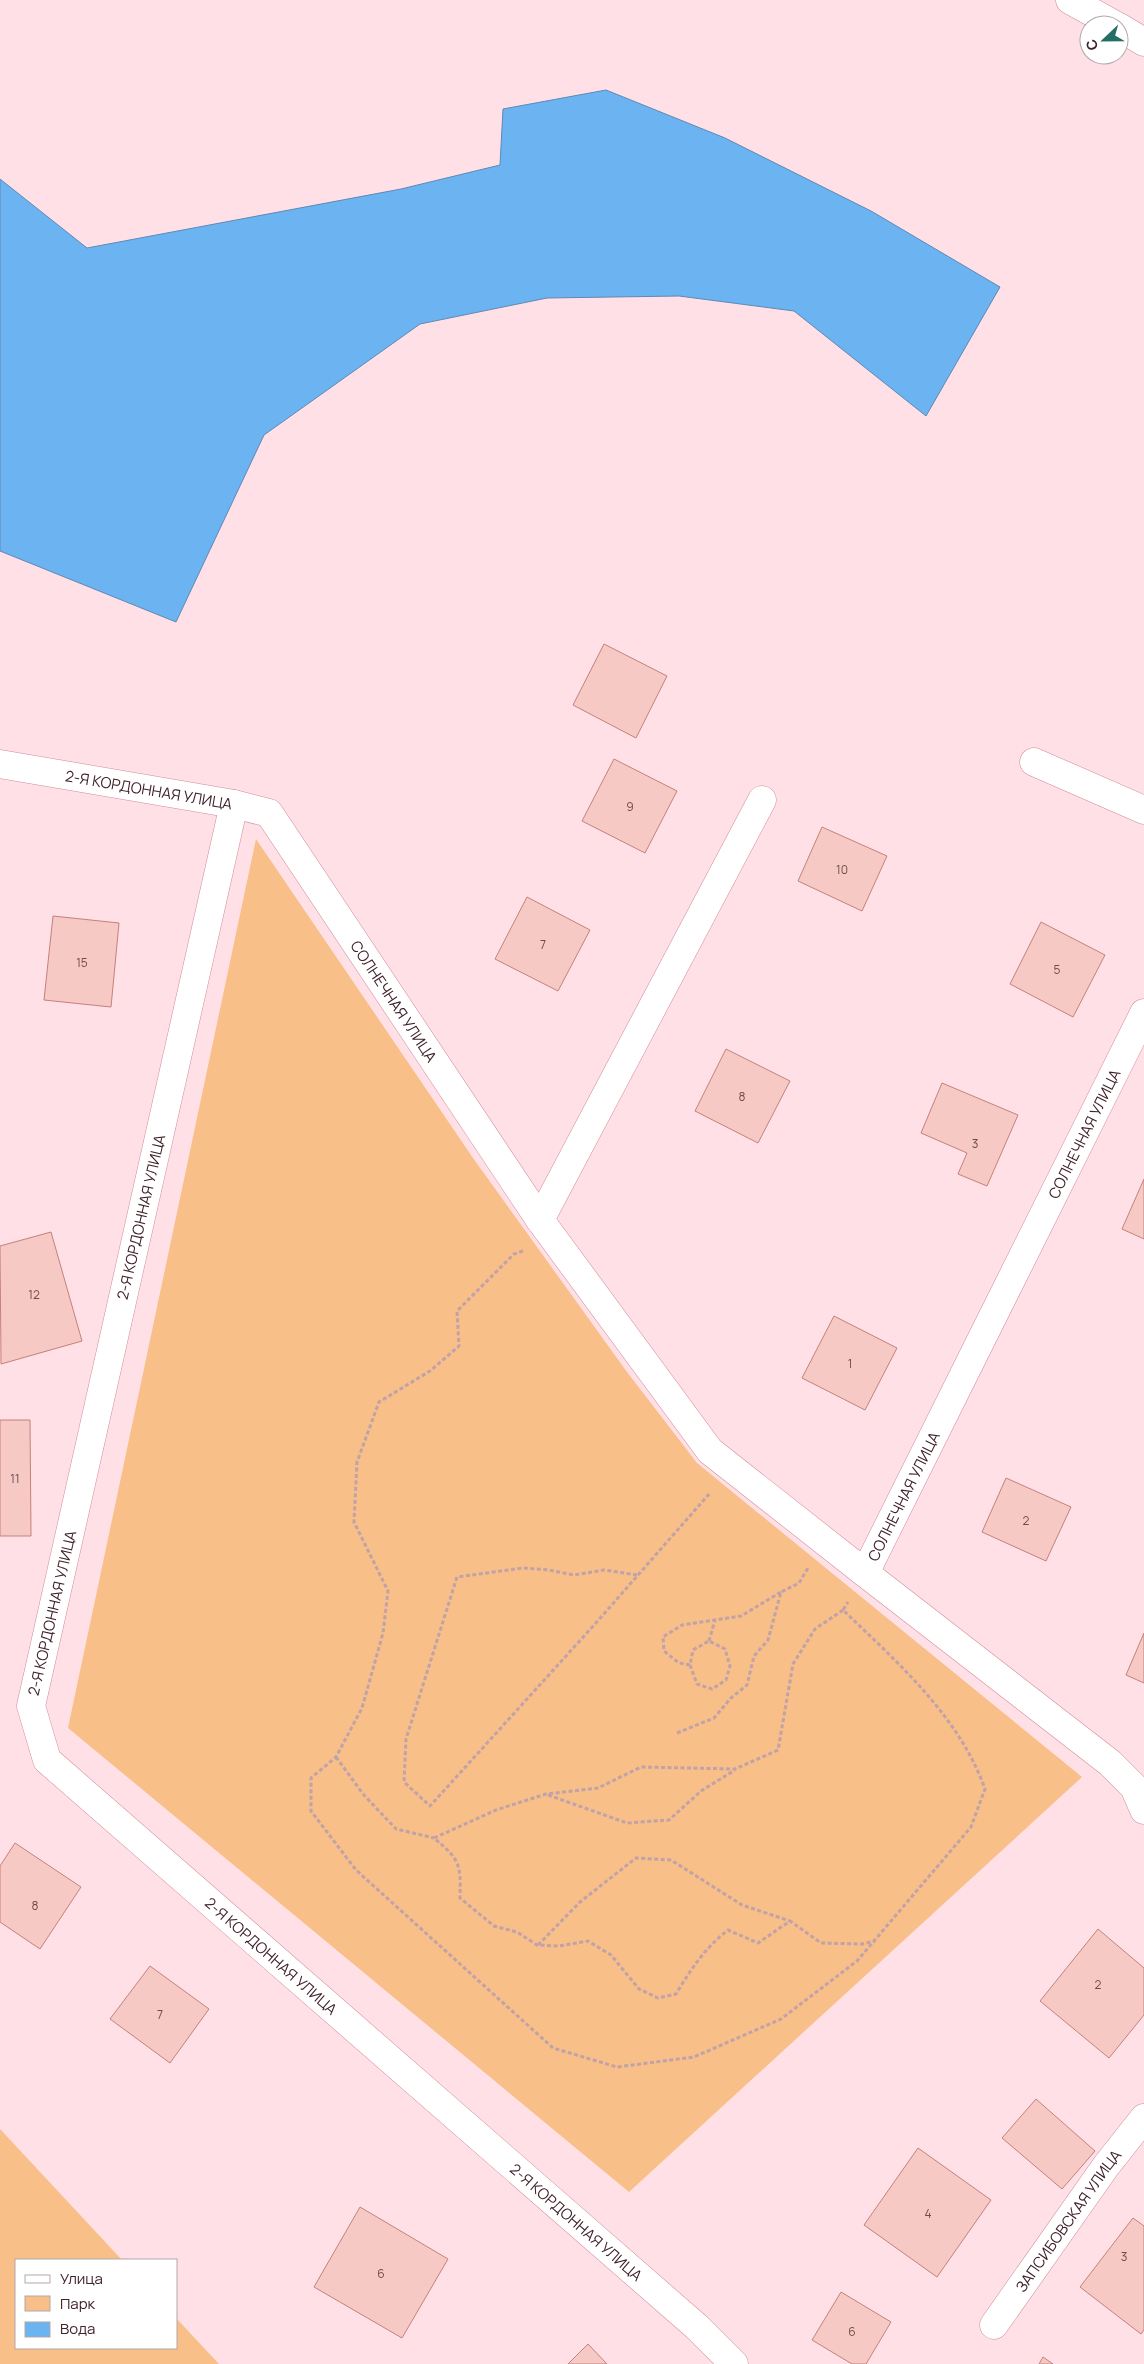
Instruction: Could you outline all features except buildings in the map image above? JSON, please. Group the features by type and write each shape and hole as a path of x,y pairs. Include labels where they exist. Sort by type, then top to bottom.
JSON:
{"street":[{"path":"1070,0 1097,15"},
{"path":"1129,34 1144,42"},
{"path":"1034,762 1144,810"},
{"name":"2-Я КОРДОННАЯ УЛИЦА","path":"0,764 234,804 31,1706 47,1760 697,2327 734,2364"},
{"path":"540,1220 762,800"},
{"name":"СОЛНЕЧНАЯ УЛИЦА","path":"234,804 269,813 540,1220 710,1451 865,1574 1144,1014"},
{"path":"865,1574 1110,1763 1134,1787 1144,1810"},
{"name":"ЗАПСИБОВСКАЯ УЛИЦА","path":"994,2325 1106,2166 1144,2118"}],"path":[{"path":"557,1243 514,1254 457,1311 459,1346 430,1371 379,1402 358,1462 354,1522 388,1591 383,1633 362,1708 336,1757 311,1778 311,1811 356,1870 554,2048 617,2067 694,2057 781,2019 857,1961 971,1827 985,1789 975,1762 938,1707 843,1610"},
{"path":"637,1575 604,1570 574,1575 549,1570 523,1568 457,1577 406,1739 404,1782 430,1806 637,1575 732,1468"},
{"path":"690,1665 679,1663 664,1651 663,1637 682,1625 741,1616 799,1583 824,1541"},
{"path":"546,1794 627,1823 670,1820 701,1791 735,1769 778,1750 793,1664 815,1629 843,1610 865,1574"},
{"path":"676,1733 714,1718 731,1698 748,1685 754,1656 768,1640 781,1592"},
{"path":"709,1641 725,1649 730,1666 726,1680 712,1689 697,1684 690,1665 693,1650 709,1641 715,1620"},
{"path":"336,1757 363,1794 396,1830 434,1838 454,1855 461,1872 460,1898 494,1926 517,1932 537,1945 560,1946 588,1941 611,1955 639,1989 658,1998 676,1994 691,1969 710,1944 728,1930 758,1943 790,1921"},
{"path":"434,1838 496,1810 546,1794 598,1788 641,1767 735,1769"},
{"path":"537,1945 580,1902 636,1858 671,1860 742,1905 790,1921 821,1943 862,1944 875,1940"}],"green space":[{"path":"256,839 473,1158 627,1372 697,1463 1082,1777 629,2192 68,1728"},
{"path":"0,2129 121,2259 15,2259 15,2349 178,2349 178,2320 219,2364 0,2364"}],"water":[{"path":"606,90 725,138 871,211 1000,287 926,416 794,311 679,296 547,298 420,324 264,435 176,622 0,551 0,179 87,248 401,189 500,165 503,109"}]}
